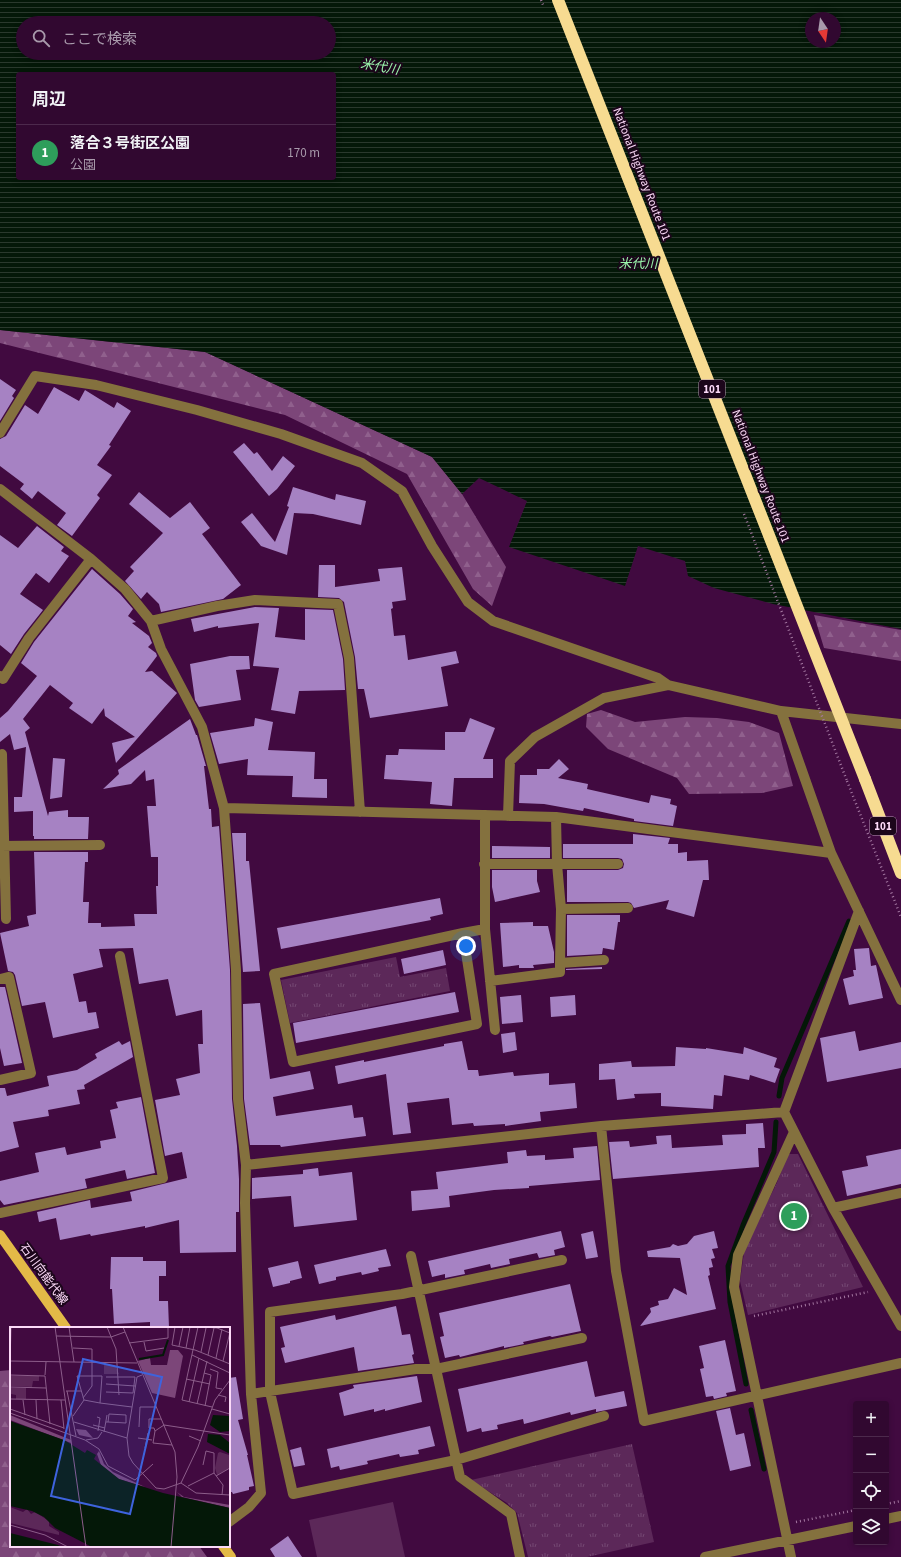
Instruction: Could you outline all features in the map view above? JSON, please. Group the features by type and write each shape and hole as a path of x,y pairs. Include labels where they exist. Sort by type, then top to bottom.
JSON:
{"highway":[{"name":"National Highway Route 101","path":"558,0 901,873"}],"main road":[{"name":"石川向能代線","path":"0,1236 65,1327"},
{"path":"224,1547 232,1557"}],"street":[{"path":"0,433 35,376 96,385 198,410 281,434 362,462 402,491 432,546 468,602 493,621 658,678 668,685 781,712 901,724"},
{"path":"0,489 91,560 125,589 151,621 161,649 202,727 224,808 236,970 238,1099 246,1165 245,1203 251,1394 261,1493 249,1507 230,1521"},
{"path":"0,676 3,679 29,638 91,560"},
{"path":"151,621 218,606 256,600 338,604 349,658 360,812"},
{"path":"508,816 510,761 535,737 604,698 668,685"},
{"path":"781,712 831,853 901,1000"},
{"path":"2,754 2,846 6,919"},
{"path":"224,808 556,817 831,853"},
{"path":"485,816 485,929 495,1030"},
{"path":"490,981 560,972 561,909 557,864 556,817"},
{"path":"2,846 100,845"},
{"path":"484,864 618,864"},
{"path":"561,909 628,908"},
{"path":"859,911 784,1112 833,1208 901,1326"},
{"path":"463,934 477,1024 292,1062 274,974 485,929"},
{"path":"0,1213 163,1178 120,956"},
{"path":"560,962 604,960"},
{"path":"0,979 9,976 31,1073 0,1080"},
{"path":"246,1165 601,1126 784,1112"},
{"path":"601,1126 616,1271 644,1421 901,1363"},
{"path":"791,1557 734,1287 738,1256 794,1132"},
{"path":"833,1208 901,1193"},
{"path":"410,1256 460,1477 511,1514 520,1557"},
{"path":"562,1260 402,1294 270,1312 270,1392 293,1494 456,1460 604,1416"},
{"path":"251,1394 416,1369 436,1369 582,1338"},
{"path":"889,1519 901,1516"},
{"path":"705,1557 853,1527"}],"path":[{"path":"847,781 901,917"},
{"path":"741,1319 880,1289"},
{"path":"889,1503 901,1501"},
{"path":"784,1524 853,1511"}],"green space":[{"path":"0,330 205,352 432,457 462,494 506,567 492,606 473,589 407,474 285,415 0,343"},
{"path":"814,615 901,630 901,661 824,648"},
{"path":"601,710 635,722 685,717 717,718 749,722 779,733 793,786 762,793 689,794 677,778 608,749 586,727 587,714"},
{"path":"396,957 400,977 446,968 450,991 290,1023 281,980"},
{"path":"788,1154 798,1154 863,1287 748,1315 740,1281 745,1246 776,1185"},
{"path":"10,1370 10,1547 200,1547 207,1557 0,1557 0,1371"},
{"path":"632,1444 654,1542 587,1557 528,1557 517,1513 507,1503 471,1480"},
{"path":"393,1502 405,1557 317,1557 309,1520"}],"water":[{"name":"米代川","path":"0,0 901,0 901,629 773,604 714,588 688,576 685,561 638,546 625,586 509,547 527,501 479,478 462,494 432,457 205,352 0,330"}],"building":[{"path":"0,379 16,390 12,396 14,398 0,421"},
{"path":"54,387 79,401 85,390 114,408 117,402 131,411 109,445 111,446 97,465 112,475 97,495 100,498 72,536 57,525 66,513 38,491 32,499 20,489 24,484 0,466 0,439 6,436 25,405 38,414"},
{"path":"244,443 254,454 257,452 272,471 283,456 295,466 277,489 269,496 233,452"},
{"path":"293,487 335,500 336,494 366,501 361,525 313,514 294,513 287,555 261,546 241,522 252,513 275,542 289,507 287,506"},
{"path":"139,492 170,518 190,502 210,528 202,534 241,585 223,599 161,612 159,604 147,592 141,599 125,581 134,571 130,567 163,533 129,504"},
{"path":"37,526 64,547 61,551 69,556 49,583 36,573 20,594 43,610 24,634 11,654 0,645 0,535 18,548"},
{"path":"319,565 335,565 335,587 380,581 378,569 402,567 406,600 392,602 393,608 391,609 394,636 405,635 408,660 456,651 459,663 441,667 448,706 370,718 364,689 358,689 355,657 344,602 339,598 318,597"},
{"path":"92,569 120,594 133,609 128,616 136,622 132,623 149,636 152,643 148,647 156,653 157,656 145,672 152,671 177,693 116,763 112,743 135,737 105,716 104,708 92,724 69,708 73,703 50,685 23,719 30,728 25,732 48,816 49,812 68,810 68,817 89,817 88,839 34,839 33,811 14,812 14,797 22,797 26,747 14,750 10,734 0,742 0,718 8,711 37,676 21,663 34,642"},
{"path":"255,607 279,608 275,637 305,640 305,609 333,610 343,659 345,690 299,691 295,714 271,710 279,668 253,666 259,623 218,628 218,626 194,632 191,619"},
{"path":"230,656 249,656 250,669 236,670 241,700 199,707 195,700 190,664"},
{"path":"255,718 273,722 268,750 315,752 314,779 327,779 327,798 292,797 293,776 247,775 248,759 219,764 210,733 254,726"},
{"path":"470,718 495,728 483,759 493,759 493,778 454,778 452,806 430,804 432,782 384,779 386,755 398,755 399,749 445,750 445,732 465,732"},
{"path":"190,719 197,735 206,766 204,766 209,809 211,809 212,827 219,826 230,970 232,1099 239,1179 239,1212 236,1212 236,1252 180,1253 179,1220 145,1228 145,1226 60,1240 56,1218 39,1222 37,1212 90,1200 91,1208 132,1201 130,1192 187,1178 182,1152 165,1156 155,1100 180,1095 176,1079 200,1073 198,1044 203,1044 202,1010 176,1016 168,979 139,984 133,948 99,949 103,967 73,974 79,1002 86,1001 88,1013 96,1012 99,1028 53,1038 45,1002 22,1006 15,975 13,972 8,971 0,933 29,926 27,916 36,914 34,852 88,852 88,862 85,862 83,902 89,902 88,923 101,923 101,927 135,926 134,914 157,914 156,886 158,886 158,857 151,857 147,806 156,806 154,779 146,781 145,770 131,784 103,789 119,774 118,770"},
{"path":"53,758 65,759 62,797 50,799"},
{"path":"559,759 569,769 558,778 588,784 587,789 649,803 651,795 671,799 670,804 677,806 673,826 634,821 634,819 584,808 583,811 544,804 519,803 520,775 537,775 537,769 549,769"},
{"path":"232,833 246,833 246,861 249,861 260,971 243,972"},
{"path":"633,834 670,838 668,844 678,844 678,853 687,852 687,861 708,860 709,880 703,880 694,917 666,909 669,900 634,908 631,903 628,902 567,902 567,870 618,870 623,868 624,864 622,859 618,858 563,858 563,844 633,844"},
{"path":"492,846 550,847 550,858 492,858"},
{"path":"492,870 537,870 537,881 540,892 495,902 492,887"},
{"path":"440,898 443,914 430,917 431,920 281,949 277,928"},
{"path":"567,915 620,915 614,950 603,948 602,954 567,956"},
{"path":"533,922 533,926 548,926 554,952 554,963 533,965 534,968 519,968 519,965 503,967 500,923"},
{"path":"869,948 871,966 876,965 883,998 849,1005 843,979 854,976 853,970 856,970 854,949"},
{"path":"443,950 446,965 404,974 401,959"},
{"path":"602,967 602,969 566,970 566,969"},
{"path":"0,987 5,987 22,1063 4,1066 0,1048"},
{"path":"455,992 459,1012 296,1043 293,1023"},
{"path":"521,995 523,1022 502,1024 500,997"},
{"path":"575,995 576,1015 551,1017 550,997"},
{"path":"260,1003 270,1079 310,1071 314,1089 273,1097 276,1116 352,1105 354,1118 363,1117 366,1136 281,1147 280,1145 250,1145 244,1099 243,1004"},
{"path":"855,1031 859,1051 901,1042 901,1068 827,1082 820,1038"},
{"path":"515,1032 517,1050 503,1053 501,1034"},
{"path":"119,1041 122,1045 130,1041 133,1057 84,1085 85,1089 77,1090 80,1104 48,1110 49,1116 13,1122 19,1147 0,1152 0,1088 5,1088 7,1096 49,1086 47,1076 77,1070 97,1058 95,1054"},
{"path":"462,1041 468,1070 478,1070 479,1076 513,1072 514,1076 549,1073 549,1085 575,1083 577,1108 540,1112 541,1121 505,1126 505,1124 474,1126 473,1123 452,1125 449,1098 407,1103 411,1133 393,1135 386,1074 338,1084 335,1066 364,1060 364,1062"},
{"path":"676,1047 706,1048 743,1054 744,1047 777,1058 774,1067 780,1069 775,1083 750,1075 749,1080 724,1075 722,1096 714,1095 713,1109 661,1106 661,1093 634,1094 635,1098 617,1100 615,1079 599,1080 599,1064 631,1061 632,1067 675,1066"},
{"path":"141,1097 155,1173 127,1179 125,1170 85,1179 87,1188 4,1205 0,1200 0,1181 39,1172 35,1153 65,1147 67,1155 101,1148 100,1141 116,1138 110,1110 118,1108 116,1102"},
{"path":"763,1123 765,1148 758,1148 759,1167 613,1179 609,1142 629,1141 630,1147 657,1144 656,1136 671,1135 672,1148 723,1145 722,1135 746,1134 746,1124"},
{"path":"597,1146 600,1180 529,1186 529,1188 494,1190 449,1196 450,1207 412,1211 411,1191 438,1189 436,1172 508,1163 507,1152 526,1150 527,1156 545,1155 545,1160 574,1158 573,1148"},
{"path":"901,1149 901,1184 847,1196 842,1171 868,1166 866,1156"},
{"path":"318,1168 319,1176 352,1172 357,1220 294,1227 291,1196 252,1199 252,1178 303,1174 303,1170"},
{"path":"561,1231 565,1247 554,1250 555,1255 539,1258 537,1253 509,1259 510,1264 491,1268 490,1264 464,1270 465,1274 445,1278 445,1274 432,1277 428,1261"},
{"path":"593,1231 598,1257 586,1259 581,1234"},
{"path":"714,1231 718,1248 712,1249 715,1258 711,1259 713,1267 709,1268 710,1275 708,1276 716,1309 640,1326 651,1312 650,1308 659,1305 658,1301 668,1299 674,1288 687,1295 680,1258 648,1257 647,1251 670,1247 673,1244 678,1246 687,1244 694,1236"},
{"path":"386,1249 391,1266 378,1268 379,1271 362,1275 361,1272 336,1277 336,1280 319,1284 314,1265"},
{"path":"111,1257 143,1257 143,1261 166,1261 166,1276 159,1276 159,1301 168,1301 169,1327 150,1327 150,1322 114,1324 112,1289 110,1289"},
{"path":"298,1261 302,1278 290,1281 290,1283 273,1287 268,1268"},
{"path":"570,1284 581,1331 552,1337 550,1336 523,1342 524,1344 504,1348 504,1346 460,1357 459,1355 445,1358 440,1337 444,1336 439,1313"},
{"path":"396,1306 402,1335 410,1334 414,1354 412,1355 414,1363 358,1371 354,1347 285,1363 281,1348 285,1347 280,1327 335,1315 336,1320"},
{"path":"725,1340 736,1391 726,1393 727,1396 714,1399 713,1396 706,1397 700,1369 704,1368 699,1346"},
{"path":"587,1361 595,1397 624,1391 627,1406 596,1412 596,1409 571,1415 570,1412 524,1424 523,1419 497,1425 498,1429 482,1432 481,1428 467,1432 458,1389"},
{"path":"417,1376 422,1402 385,1411 385,1409 374,1412 374,1409 344,1416 339,1393 354,1388 353,1385"},
{"path":"236,1377 243,1419 238,1420 248,1455 254,1486 249,1487 249,1490 233,1494 230,1492 230,1378"},
{"path":"730,1408 736,1435 744,1433 751,1466 730,1471 716,1411"},
{"path":"430,1426 435,1446 418,1450 419,1454 400,1457 399,1454 367,1461 368,1464 340,1470 339,1466 331,1468 327,1449"},
{"path":"301,1447 305,1465 294,1467 290,1450"},
{"path":"288,1536 302,1557 275,1557 270,1549"}],"waterway":[{"path":"779,1096 782,1078 849,921"},
{"path":"746,1384 730,1302 728,1266 743,1225 774,1152 776,1122"},
{"path":"751,1410 764,1469"}],"place":[{"name":"落合３号街区公園","path":"794,1216"}]}
